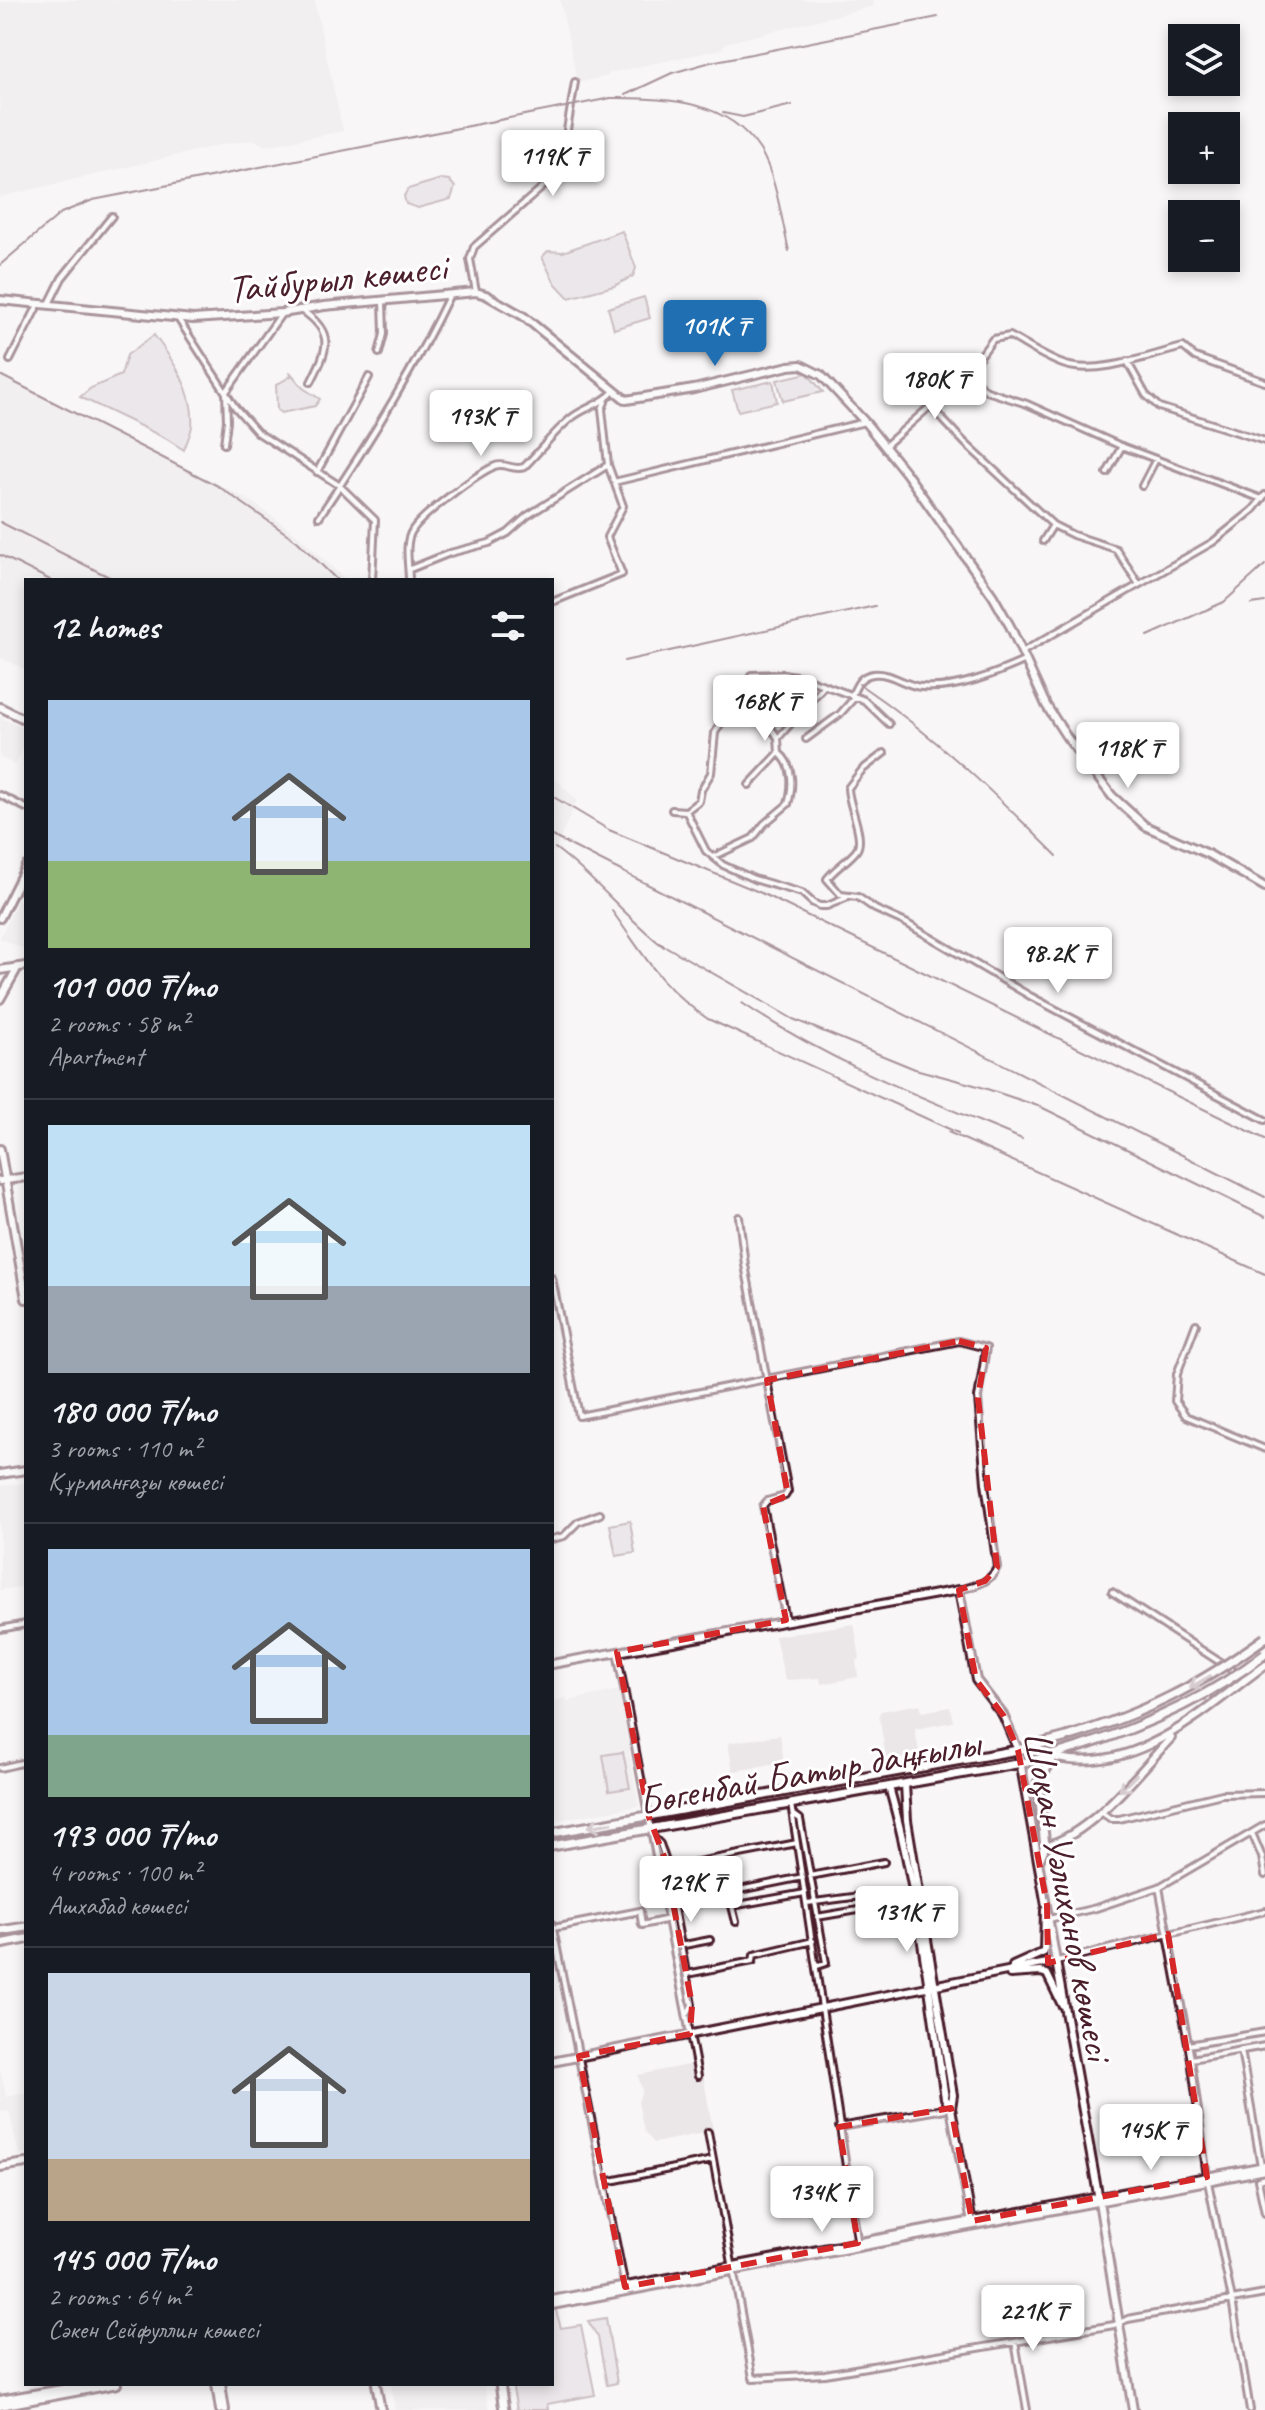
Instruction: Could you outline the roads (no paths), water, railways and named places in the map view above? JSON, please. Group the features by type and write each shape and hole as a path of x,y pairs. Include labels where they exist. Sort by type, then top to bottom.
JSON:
{"main road":[{"name":"Тайбурыл көшесі","path":"0,300 193,319 303,311 451,292 476,292"},
{"path":"476,292 523,316 626,400 686,391 801,365 821,375 885,446 993,596 1046,705 1112,796 1157,832 1208,854 1265,887"},
{"path":"0,707 24,719"},
{"path":"0,918 24,870"},
{"path":"0,968 22,967"},
{"path":"0,999 22,967"},
{"path":"0,1149 3,1181 24,1289"},
{"path":"3,1181 24,1177"},
{"path":"0,1474 24,1470"},
{"path":"554,1664 959,1590"},
{"name":"Шоқан Уәлиханов көшесі","path":"959,1590 976,1680 1003,1715 1018,1750 1099,2198 1133,2410"},
{"name":"Бөгенбай Батыр даңғылы","path":"554,1833 1018,1750 1067,1737 1155,1706 1226,1667 1265,1638"},
{"name":"Бөгенбай Батыр даңғылы","path":"554,1846 653,1833 791,1804 1053,1757 1117,1735 1175,1710 1265,1654"},
{"path":"1039,1860 1045,1846 1038,1783 1053,1757 1104,1759 1147,1748 1182,1727 1265,1665"},
{"path":"1045,1846 1062,1839 1100,1812 1182,1727"},
{"path":"905,1784 903,1820 931,1985 945,2098 951,2108 972,2223"},
{"path":"889,1787 903,1820"},
{"path":"995,1974 1043,1953 1046,1948 1043,1920 1047,1905"},
{"path":"0,1931 24,1927"},
{"path":"0,1944 24,1939"},
{"path":"554,2062 1057,1961"},
{"path":"995,1974 1047,1974 1066,2013"},
{"path":"0,2167 24,2163"},
{"path":"554,2302 1264,2168"},
{"path":"0,2403 81,2386"},
{"path":"0,2403 105,2386"},
{"path":"218,2386 223,2410"},
{"path":"376,2386 381,2410"},
{"path":"500,2386 504,2410"}],"street":[{"name":"Тайбурыл көшесі","path":"476,292 470,259 474,247 560,172 575,82"},
{"path":"49,304 62,278 112,216"},
{"path":"319,517 362,456 451,292"},
{"path":"379,353 384,334 383,301"},
{"path":"10,360 39,303"},
{"path":"303,311 320,324 326,350 311,382"},
{"path":"224,444 226,392 282,313"},
{"path":"177,317 226,392 257,432 340,486 375,520 372,578"},
{"path":"885,446 967,374 993,339 1002,336 1010,336 1057,362 1078,368 1127,361 1183,347 1195,357 1265,382"},
{"path":"1127,361 1146,395 1159,407 1265,441"},
{"path":"806,739 840,714 859,681 868,675 886,674 923,687 942,686 991,674 1138,583 1213,542 1253,510 1264,497 1122,446 1027,404 987,391 967,374"},
{"path":"317,472 369,377"},
{"path":"554,601 622,574 607,537 623,506 608,465 602,409 614,391"},
{"path":"409,578 410,534 427,515 495,466 524,467 571,418 605,402"},
{"path":"930,406 1053,525 1116,549 1138,583"},
{"path":"614,482 865,422"},
{"path":"1107,473 1122,446"},
{"path":"1142,486 1156,459"},
{"path":"409,569 450,553 489,543 608,465"},
{"path":"1043,541 1053,525"},
{"path":"751,675 802,677 864,700 889,724"},
{"path":"713,857 753,838 788,804 792,778 787,760 779,753 778,738 759,710 736,685"},
{"path":"778,738 824,686"},
{"path":"672,810 686,811 697,804 711,773 713,738 718,725 743,695"},
{"path":"749,785 779,753"},
{"path":"843,897 827,879 857,850 860,843 849,804 848,788 862,770 884,753"},
{"path":"0,795 24,807"},
{"path":"686,811 706,851 734,871 802,893 820,906 827,906 843,897 858,897 1030,996 1265,1120"},
{"path":"739,1217 788,1491 785,1496 767,1501 763,1506 786,1620"},
{"path":"554,1288 579,1416 959,1341 986,1348 978,1398 985,1483 997,1567 992,1577 959,1590"},
{"path":"1196,1324 1177,1374 1175,1401 1186,1416 1265,1449"},
{"path":"554,1538 564,1536 578,1522 600,1514"},
{"path":"1112,1592 1246,1679"},
{"path":"0,1629 24,1624"},
{"path":"617,1652 698,2076"},
{"path":"0,1768 24,1762"},
{"path":"1100,1812 1111,1819 1119,1819 1182,1801 1222,1794 1265,1793"},
{"path":"791,1804 858,2245"},
{"path":"793,1814 800,1819 826,1963 817,1966"},
{"path":"1049,1919 1096,1908 1159,1887 1265,1825"},
{"path":"653,1833 660,1844 667,1868 692,2005 686,2015"},
{"path":"1252,1833 1262,1857 1265,1875"},
{"path":"667,1868 797,1843"},
{"path":"810,1876 884,1862"},
{"path":"670,1886 732,1874 739,1890 803,1877"},
{"path":"1159,1887 1191,2059 1207,2180 1232,2300 1250,2410"},
{"path":"736,1922 732,1906 805,1893"},
{"path":"807,1903 876,1894"},
{"path":"817,1917 864,1909"},
{"path":"554,1926 640,1911 642,1925 669,1919"},
{"path":"1057,1961 1265,1911"},
{"path":"674,1947 710,1940"},
{"path":"686,1974 753,1961 754,1955 813,1941"},
{"path":"554,1942 625,2289"},
{"path":"1188,2045 1265,2032"},
{"path":"1191,2059 1265,2046"},
{"path":"1241,2050 1264,2168"},
{"path":"839,2127 951,2108"},
{"path":"708,2132 753,2378 825,2374 1015,2342 1265,2294"},
{"path":"605,2182 713,2160"},
{"path":"1265,2178 1258,2180 1265,2213"},
{"path":"1015,2342 1027,2410"}],"railway":[{"path":"625,95 672,73 711,62 938,17"},
{"path":"0,265 61,213 93,200 611,98 653,99 694,105 730,120 746,133 766,160 789,251"},
{"path":"723,113 743,117 792,105"},
{"path":"0,375 218,486 297,541 335,578"},
{"path":"0,522 111,578"},
{"path":"0,555 46,578"},
{"path":"1148,636 1224,602 1265,565"},
{"path":"1251,604 1265,602"},
{"path":"624,661 875,606"},
{"path":"859,684 962,765 1057,856"},
{"path":"554,797 609,830 759,892 1265,1139"},
{"path":"554,837 1265,1197"},
{"path":"555,848 664,947"},
{"path":"612,911 665,983 708,1019 958,1133"},
{"path":"658,942 793,1019 915,1069 1041,1107 1265,1217"},
{"path":"742,1003 809,1044 914,1094 1022,1139"},
{"path":"948,1132 1265,1274"}]}
